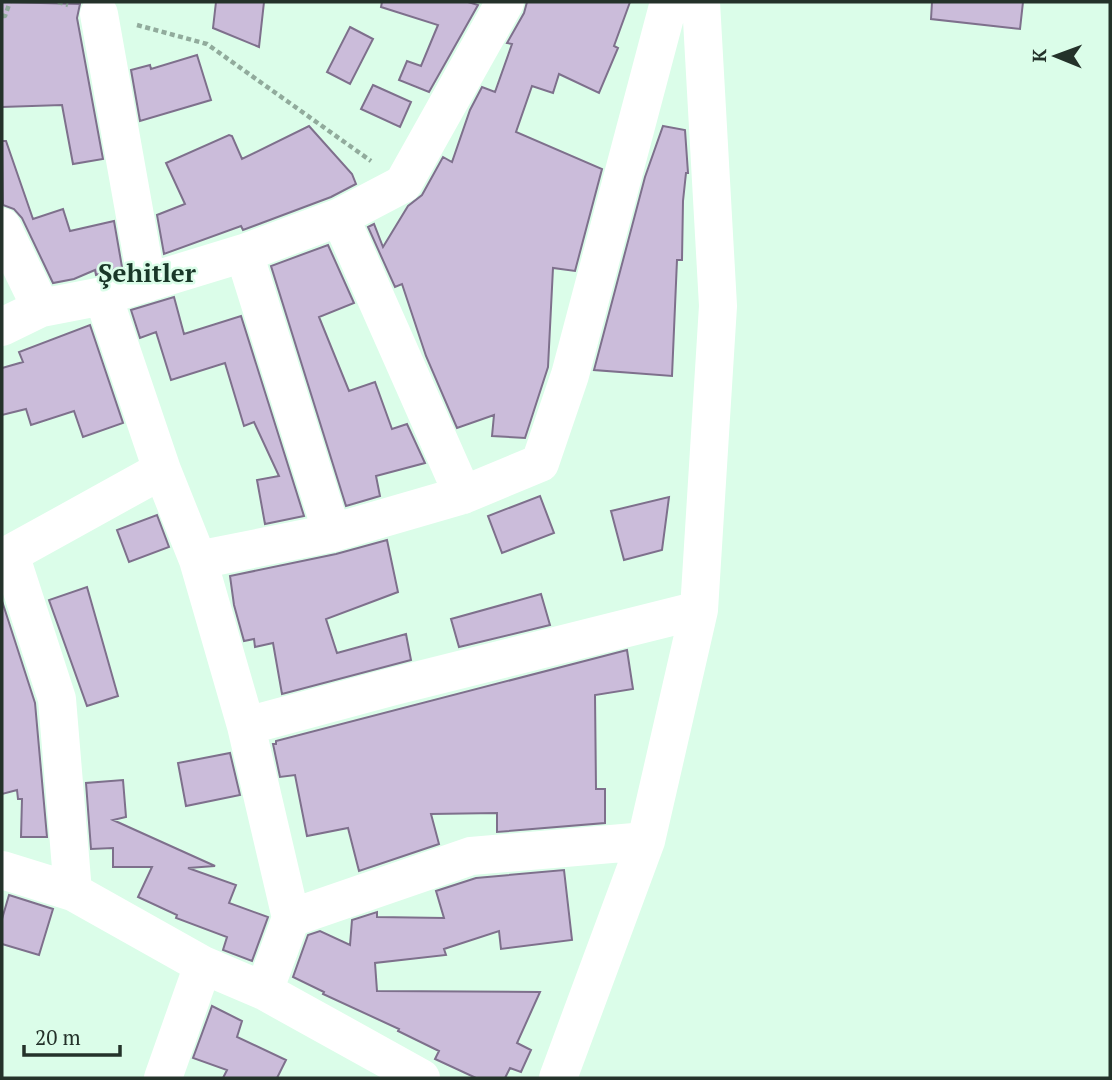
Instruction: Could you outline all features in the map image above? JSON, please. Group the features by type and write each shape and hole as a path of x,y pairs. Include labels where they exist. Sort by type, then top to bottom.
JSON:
{"street":[{"path":"2,327 41,308 103,296 244,253 340,217 403,184 505,2"},
{"path":"198,560 332,533 463,495 540,463 570,375 668,2"},
{"path":"558,1078 646,841 699,610 718,306 701,2"},
{"path":"99,14 148,283"},
{"path":"340,217 463,495"},
{"path":"2,227 41,308"},
{"path":"244,253 332,533"},
{"path":"103,296 162,470 198,560 246,726 291,918 264,991"},
{"path":"73,892 57,699 6,558 162,470"},
{"path":"246,726 699,610"},
{"path":"291,918 471,856 646,841"},
{"path":"2,870 73,892 203,965 264,991 415,1077"},
{"path":"163,1078 203,965"}],"path":[{"path":"2,16 5,16 10,2"},
{"path":"58,2 207,44 403,184"}],"building":[{"path":"2,2 80,4 77,18 103,159 73,164 62,105 2,107"},
{"path":"216,2 264,2 259,47 213,28"},
{"path":"382,2 468,2 478,5 429,92 399,80 407,61 421,66 438,25 381,7"},
{"path":"527,2 630,2 614,46 618,48 599,93 559,74 553,93 532,86 516,132 602,169 575,271 553,268 548,367 525,438 492,436 494,415 457,428 426,356 402,284 395,287 368,227 374,224 383,247 408,206 422,195 443,157 452,162 470,110 482,87 495,92 512,44 507,43 524,13"},
{"path":"932,2 1023,2 1020,29 931,19"},
{"path":"350,27 373,39 350,84 327,72"},
{"path":"197,55 211,100 140,121 131,70 150,65 151,69"},
{"path":"373,85 411,102 400,127 361,109"},
{"path":"309,126 352,174 356,184 331,197 243,230 241,226 164,254 157,215 185,204 166,163 229,135 232,136 242,159"},
{"path":"663,126 685,130 688,173 683,201 682,260 677,260 672,376 594,370 645,177"},
{"path":"2,141 6,141 33,219 63,209 70,231 114,221 122,267 96,275 95,270 74,279 53,283 22,218 14,209 3,205"},
{"path":"328,245 354,303 319,317 349,391 375,382 392,429 407,424 425,463 376,476 380,496 346,506 271,266"},
{"path":"174,297 184,334 241,316 304,516 265,524 257,480 279,476 254,422 244,426 225,363 171,380 156,332 140,338 131,310"},
{"path":"90,325 123,423 83,437 74,411 31,425 26,409 2,415 2,368 23,362 19,352"},
{"path":"540,496 554,533 502,553 488,516"},
{"path":"669,497 662,550 624,560 611,511"},
{"path":"157,515 169,547 129,562 117,530"},
{"path":"387,540 398,592 326,619 337,653 406,634 411,660 282,694 273,643 255,647 254,639 244,641 234,605 230,576 336,554"},
{"path":"87,587 118,696 87,706 49,600"},
{"path":"541,594 550,625 459,647 451,619"},
{"path":"2,601 35,703 47,837 21,837 22,799 18,799 17,790 2,794"},
{"path":"627,650 633,689 595,695 596,789 605,789 605,823 497,832 497,813 431,814 439,844 359,871 348,828 307,836 295,775 280,777 273,744 276,744 276,741"},
{"path":"230,753 240,795 186,806 178,763"},
{"path":"123,780 126,817 113,820 215,866 188,868 236,885 229,903 268,917 252,961 223,950 227,937 176,918 177,915 138,897 152,867 113,867 113,848 91,849 86,783"},
{"path":"564,870 572,940 501,949 499,931 444,949 446,955 375,963 377,991 540,992 517,1043 531,1050 521,1072 510,1068 505,1078 476,1078 435,1059 439,1051 293,977 308,935 320,931 350,945 352,920 377,912 377,917 444,918 436,891 476,878"},
{"path":"9,895 53,909 39,955 2,944 2,919"},
{"path":"212,1006 242,1021 237,1037 286,1060 277,1078 223,1078 227,1070 193,1058"}],"district":[{"name":"Şehitler","path":"147,273"}]}
